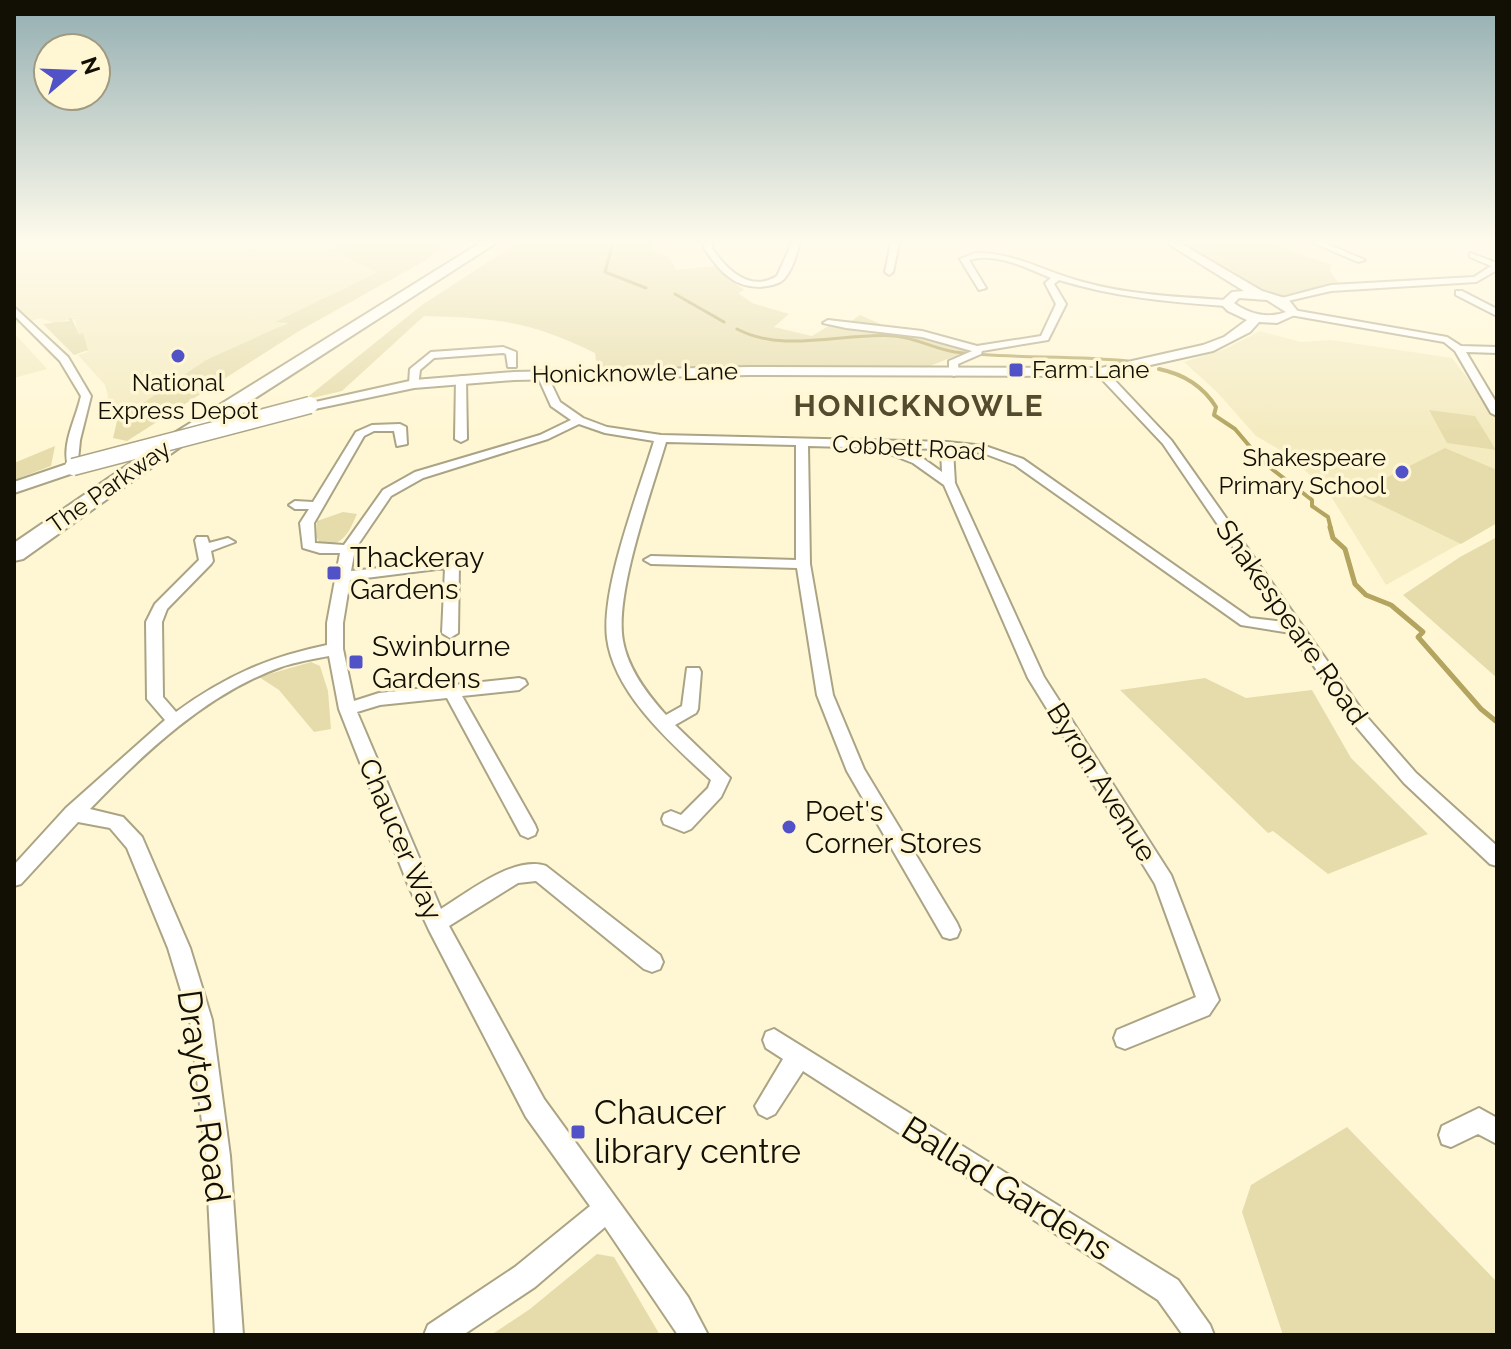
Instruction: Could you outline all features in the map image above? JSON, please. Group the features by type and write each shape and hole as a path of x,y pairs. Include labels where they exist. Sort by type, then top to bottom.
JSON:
{"highway":[{"name":"The Parkway","path":"14,537 188,418 372,306"},
{"name":"The Parkway","path":"14,554 183,436 389,306"}],"street":[{"path":"954,373 953,363 973,353 1045,338 1060,306"},
{"path":"1237,306 1240,313 1257,317 1276,319 1293,313 1433,336 1459,349 1497,350"},
{"path":"1289,306 1293,313"},
{"path":"14,310 64,359 86,396 84,415 71,440 73,467"},
{"name":"Honicknowle Lane","path":"14,488 73,467 310,405 414,384 461,379 749,371 1101,372 1170,359 1206,348 1234,336 1257,317"},
{"path":"828,323 962,343 973,353"},
{"path":"1459,349 1483,388 1481,392 1497,413"},
{"path":"414,384 415,369 431,355 503,350 511,352 512,365"},
{"name":"Shakespeare Road","path":"1101,372 1167,442 1295,628 1387,753 1430,798 1497,858"},
{"name":"Cobbett Road","path":"543,377 555,404 579,420 605,430 661,438 947,446 985,450 1019,462 1246,622 1295,628"},
{"path":"461,379 461,439"},
{"path":"1483,388 1497,388"},
{"name":"Chaucer Way","path":"579,420 544,437 454,462 402,483 376,507 348,549 335,623 335,649 347,709 436,923 535,1108 694,1335"},
{"path":"348,549 320,549 308,545 307,523 360,434 372,428 400,427 401,444"},
{"path":"661,438 621,582 615,639 644,701 663,724 721,778 715,792 684,824 671,819"},
{"path":"802,443 803,564 825,695 856,771 950,930"},
{"path":"881,446 917,460 949,483"},
{"name":"Byron Avenue","path":"947,446 949,483 1036,678 1164,881 1208,1000 1201,1007 1125,1038"},
{"path":"295,505 317,506"},
{"path":"176,722 155,699 154,622 160,607 206,561 203,544 228,542"},
{"path":"651,560 690,568 803,564"},
{"path":"345,576 452,563 450,633"},
{"path":"14,878 73,813 176,722 247,674 273,663 335,649"},
{"path":"663,724 690,709 693,672"},
{"path":"347,709 379,699 519,684"},
{"path":"452,692 528,830"},
{"name":"Drayton Road","path":"73,813 116,822 135,843 179,948 201,1020 218,1156 229,1335"},
{"path":"436,923 514,875 539,872 652,962"},
{"name":"Ballad Gardens","path":"774,1040 1168,1290 1200,1335"},
{"path":"767,1106 799,1056"},
{"path":"1451,1135 1479,1120 1497,1132"},
{"path":"438,1335 525,1277 607,1208"}],"shaded area":[{"path":"14,306 314,306 260,338 206,360 130,415 106,411 108,396 105,385 78,355 87,352 83,333 79,334 74,317 56,324 41,318 14,325"},
{"path":"308,306 344,306 299,331 127,441 113,438 117,421 206,360 288,323 275,322"},
{"path":"421,306 762,306 789,314 774,327 812,336 835,322 846,325 860,315 894,330 970,350 925,368 597,367 595,353 531,328 493,320 424,316 342,391 304,400"},
{"path":"68,318 76,318 72,319 79,334 83,333 88,350 74,355 43,324 69,321"},
{"name":"Shakespeare Primary School","path":"1260,331 1301,342 1331,340 1452,358 1497,417 1497,523 1386,585 1327,490 1285,453 1256,436 1217,392 1184,362 1225,349"},
{"path":"14,333 47,369 14,378"},
{"path":"1429,410 1475,416 1496,450 1447,443"},
{"path":"55,446 51,466 14,480 14,463"},
{"path":"1445,448 1497,470 1497,523 1461,544 1356,493"},
{"path":"343,512 357,514 348,532 340,541 320,543 316,537 317,521"},
{"path":"1497,537 1497,678 1403,595 1460,557"},
{"path":"311,662 320,666 328,691 331,729 314,732 279,690 259,677"},
{"path":"1205,678 1246,698 1312,690 1351,758 1428,834 1328,874 1273,831 1268,833 1120,690"},
{"path":"1347,1127 1497,1282 1497,1335 1283,1335 1242,1212 1251,1185"},
{"path":"597,1254 614,1257 660,1335 491,1335 530,1309"}],"waterway":[{"path":"696,306 724,322"},
{"path":"737,329 774,340 895,336 955,352 1128,361"},
{"path":"1159,369 1176,374 1199,387 1216,407 1214,415 1235,429 1263,462 1312,500 1312,506 1328,517 1331,529"},
{"path":"1330,527 1333,538 1345,549 1355,584 1366,595 1391,605 1423,632 1418,637 1481,709 1497,722"}],"place":[{"name":"National Express Depot","path":"178,356"},
{"name":"Farm Lane","path":"1016,370"},
{"name":"Shakespeare Primary School","path":"1402,472"},
{"name":"Thackeray Gardens","path":"334,573"},
{"name":"Swinburne Gardens","path":"356,662"},
{"name":"Poet's Corner Stores","path":"789,827"},
{"name":"Chaucer library centre","path":"578,1132"}],"district":[{"name":"HONICKNOWLE","path":"919,406"}]}
